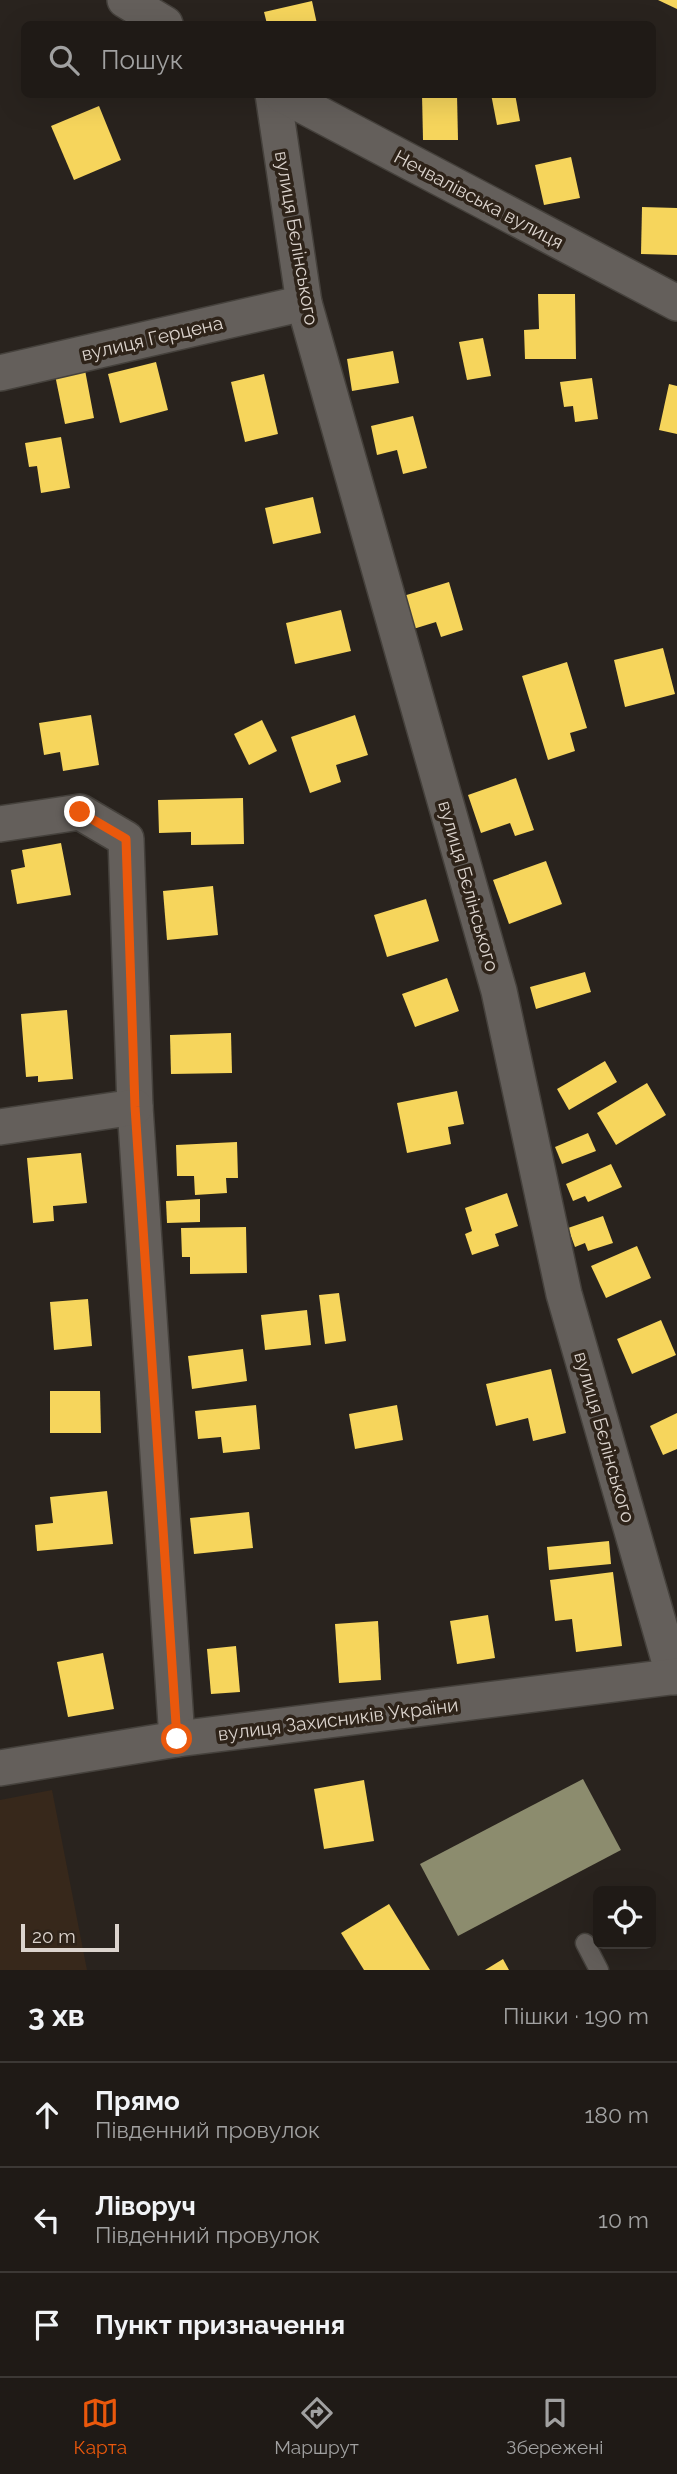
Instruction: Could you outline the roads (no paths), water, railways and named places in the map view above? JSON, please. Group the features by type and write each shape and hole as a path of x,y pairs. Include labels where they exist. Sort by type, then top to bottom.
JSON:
{"street":[{"path":"125,0 160,21"},
{"name":"вулиця Бєлінського","path":"274,98 304,303 499,991 564,1294 675,1677"},
{"name":"Нечвалівська вулиця","path":"289,98 677,303"},
{"name":"вулиця Герцена","path":"0,373 304,303"},
{"path":"0,824 80,812 126,839 135,1107 177,1739"},
{"path":"0,1126 135,1107"},
{"name":"вулиця Захисників України","path":"0,1769 177,1739 675,1677"}],"lane":[{"path":"585,1942 599,1970"}]}
